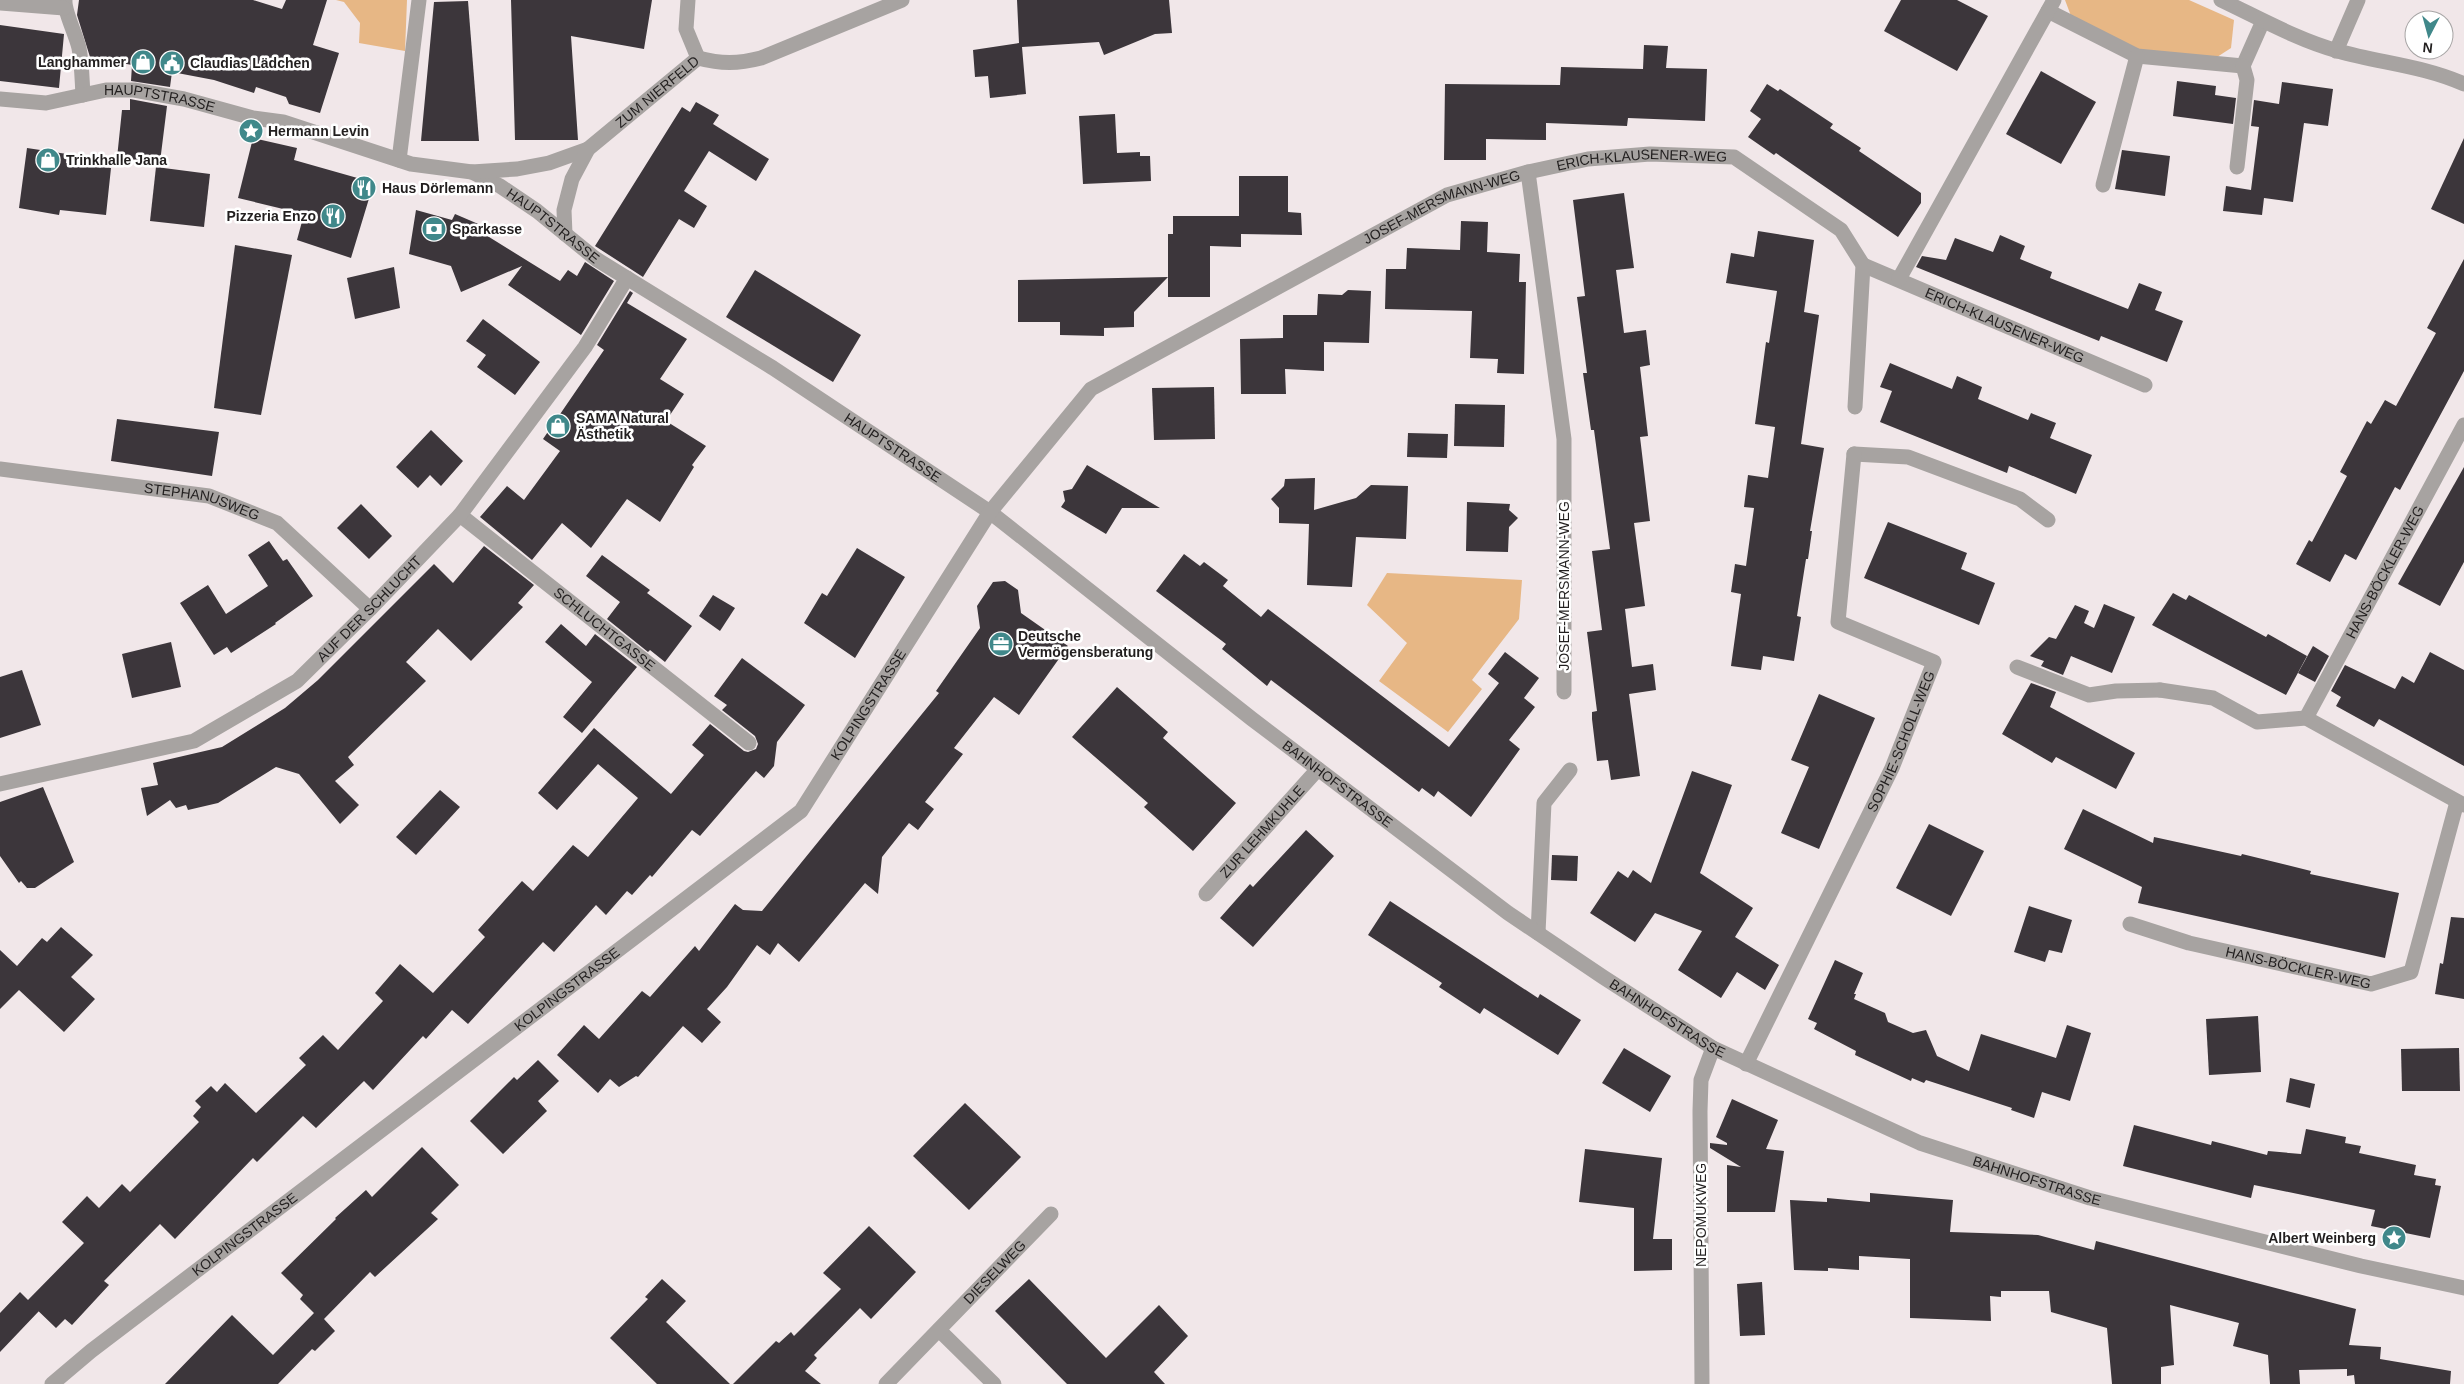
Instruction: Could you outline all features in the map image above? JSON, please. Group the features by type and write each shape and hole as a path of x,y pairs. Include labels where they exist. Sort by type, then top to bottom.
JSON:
{"street":[{"path":"399,160 419,0"},
{"path":"688,0 686,29 698,58"},
{"name":"ZUM NIERFELD","path":"564,234 564,210 572,178 588,149 698,58 718,63 740,64 761,58 902,0"},
{"path":"2221,0 2263,21 2336,51 2442,74 2464,84"},
{"path":"2336,51 2358,0"},
{"path":"0,3 65,4 74,28 79,51 83,96"},
{"path":"1899,279 2051,6 2137,56 2242,66"},
{"path":"2237,167 2247,80 2242,66 2263,21"},
{"path":"2103,185 2137,56"},
{"name":"HAUPTSTRASSE","path":"0,100 46,104 106,90 134,90 184,99 253,118 283,122 399,160 472,172 500,186 537,211 596,259 773,368 990,512"},
{"path":"472,172 517,169 549,163 588,149"},
{"name":"ERICH-KLAUSENER-WEG","path":"1528,172 1588,159 1650,154 1734,157 1840,230 1863,265 2145,385"},
{"name":"JOSEF-MERSMANN-WEG","path":"990,512 1091,389 1447,195 1528,172 1564,439 1564,692"},
{"path":"1855,407 1863,265"},
{"name":"AUF DER SCHLUCHT","path":"0,784 194,741 297,681 370,609 460,515 585,347 627,278"},
{"name":"HANS-BÖCKLER-WEG","path":"2130,924 2189,944 2371,984 2411,972 2461,804 2306,718 2464,425"},
{"name":"SOPHIE-SCHOLL-WEG","path":"1746,1064 1892,768 1934,662 1838,622 1854,454 1908,457 2020,499 2048,520"},
{"name":"STEPHANUSWEG","path":"0,469 209,496 277,523 370,609"},
{"name":"BAHNHOFSTRASSE","path":"990,512 1318,769 1538,933 1713,1048 1920,1143 2090,1198 2361,1266 2464,1288"},
{"name":"KOLPINGSTRASSE","path":"52,1384 91,1351 801,811 990,512"},
{"name":"SCHLUCHTGASSE","path":"460,515 749,743"},
{"path":"2017,667 2089,694 2160,690 2213,698 2257,722 2306,718"},
{"name":"ZUR LEHMKUHLE","path":"1206,894 1318,769"},
{"path":"1538,933 1544,803 1570,770"},
{"name":"NEPOMUKWEG","path":"1702,1384 1700,1111 1702,1080 1713,1048"},
{"name":"DIESELWEG","path":"886,1384 1051,1214"},
{"path":"939,1330 994,1384"}],"shaded area":[{"path":"336,0 407,0 405,51 359,43 360,23 344,2"},
{"path":"2065,0 2189,0 2234,20 2231,48 2214,59 2136,49 2071,16"},
{"path":"1387,573 1522,580 1519,619 1472,680 1482,689 1448,732 1379,681 1407,643 1367,605"}],"building":[{"path":"79,0 253,0 282,9 286,0 327,0 313,45 339,53 320,113 289,104 286,97 256,87 254,93 214,80 172,72 170,87 131,81 132,65 90,57 77,15"},
{"path":"511,0 652,0 644,49 571,36 578,140 515,140"},
{"path":"1017,0 1169,0 1172,33 1155,34 1104,55 1099,42 1022,47 1026,94 990,98 988,76 975,77 973,50 1019,43"},
{"path":"1901,0 1957,0 1988,16 1957,71 1884,31"},
{"path":"468,1 479,141 421,141 434,2"},
{"path":"0,25 64,34 59,88 0,81"},
{"path":"1644,45 1668,46 1666,68 1707,69 1705,121 1628,118 1627,126 1546,123 1546,140 1486,139 1486,160 1444,160 1445,84 1560,85 1561,67 1643,69"},
{"path":"2041,71 2096,102 2061,164 2006,134"},
{"path":"2177,81 2216,86 2215,95 2236,98 2233,124 2173,116"},
{"path":"2282,82 2333,89 2328,126 2304,123 2293,202 2264,198 2262,215 2223,211 2226,186 2251,190 2259,127 2251,126 2254,100 2279,104"},
{"path":"1767,84 1778,91 1780,89 1833,124 1830,128 1861,148 1859,151 1921,193 1921,203 1898,237 1776,153 1774,155 1748,137 1761,119 1750,111"},
{"path":"130,99 167,106 160,162 117,158 122,110 130,110"},
{"path":"696,102 719,115 713,124 769,159 756,181 709,151 684,191 707,206 694,228 679,219 643,277 595,246 682,107 690,112"},
{"path":"1115,114 1117,153 1140,152 1140,156 1150,156 1151,181 1083,184 1079,116"},
{"path":"253,138 297,148 294,160 368,181 371,192 351,258 297,240 304,214 238,198"},
{"path":"2464,138 2464,224 2431,209"},
{"path":"27,148 67,154 66,163 111,168 106,215 60,210 59,215 19,208"},
{"path":"2122,150 2170,156 2165,196 2115,189"},
{"path":"156,167 210,174 204,227 150,221"},
{"path":"1239,176 1288,176 1288,212 1301,213 1302,235 1241,234 1241,247 1210,246 1210,297 1168,297 1168,234 1173,234 1173,216 1239,216"},
{"path":"1624,193 1634,268 1616,270 1624,333 1646,330 1650,365 1640,367 1648,436 1640,437 1650,521 1634,523 1645,606 1625,609 1632,667 1653,664 1656,690 1629,694 1640,776 1611,780 1608,760 1597,761 1592,719 1592,712 1597,711 1587,632 1602,630 1592,551 1610,549 1594,430 1591,430 1583,373 1587,373 1577,297 1585,296 1573,200"},
{"path":"416,210 452,220 455,214 483,226 481,232 560,281 568,270 577,276 585,262 614,281 581,335 508,285 522,266 461,292 451,266 409,254"},
{"path":"1461,221 1488,222 1487,252 1520,254 1519,282 1526,282 1524,374 1497,373 1498,359 1470,358 1472,311 1385,309 1386,269 1406,269 1407,248 1460,250"},
{"path":"1758,231 1814,240 1804,312 1819,315 1801,444 1824,448 1810,531 1812,531 1808,559 1806,559 1797,616 1801,617 1794,661 1763,656 1761,670 1731,666 1741,594 1731,592 1735,564 1746,566 1754,508 1744,507 1748,475 1768,478 1775,427 1755,424 1766,342 1769,343 1777,291 1726,283 1731,253 1754,257"},
{"path":"2000,235 2025,246 2020,259 2052,272 2050,278 2128,309 2139,283 2162,292 2155,310 2183,321 2167,362 2101,336 2099,341 1916,267 1922,256 1946,260 1955,238 1993,252"},
{"path":"235,245 292,255 261,415 214,408"},
{"path":"2464,259 2464,371 2400,490 2395,487 2356,560 2345,554 2330,582 2296,564 2309,540 2312,542 2347,476 2340,472 2367,421 2371,424 2385,400 2396,406 2436,333 2427,328"},
{"path":"394,267 400,308 355,319 347,278"},
{"path":"755,270 861,335 833,382 726,317"},
{"path":"1168,277 1134,312 1134,327 1104,328 1104,336 1060,335 1060,322 1018,322 1018,280"},
{"path":"1348,290 1371,291 1369,343 1324,342 1324,371 1285,369 1286,394 1241,394 1240,339 1283,338 1283,315 1317,315 1318,294 1342,295"},
{"path":"630,291 633,293 627,303 687,339 660,379 684,394 666,421 706,446 692,465 694,467 660,522 627,499 591,548 562,523 532,560 480,517 507,486 524,500 560,451 543,439 604,350 597,345"},
{"path":"483,319 540,362 515,395 477,367 486,355 466,341"},
{"path":"1890,363 1952,389 1957,376 1982,387 1978,399 2028,420 2031,413 2056,423 2050,438 2092,455 2076,494 2009,466 2007,473 1880,422 1892,391 1880,387"},
{"path":"1214,387 1215,439 1154,440 1152,388"},
{"path":"1455,404 1505,405 1504,447 1454,446"},
{"path":"117,419 219,432 212,476 111,461"},
{"path":"431,430 463,461 441,486 430,475 418,488 396,467"},
{"path":"1408,433 1448,434 1447,458 1407,457"},
{"path":"1087,465 1160,508 1122,508 1106,534 1061,507 1065,501 1063,491 1072,489"},
{"path":"2464,467 2464,562 2440,606 2398,584"},
{"path":"1315,478 1314,510 1356,498 1371,485 1408,486 1406,539 1356,537 1352,587 1307,585 1309,524 1279,523 1279,508 1271,499 1284,486 1285,479"},
{"path":"1467,502 1510,504 1509,510 1518,518 1509,527 1508,552 1466,551"},
{"path":"361,504 392,536 369,559 337,528"},
{"path":"1888,522 1967,553 1961,569 1995,583 1979,625 1864,578"},
{"path":"269,541 283,561 287,559 313,596 276,624 231,653 227,647 214,655 180,603 208,585 226,614 268,586 248,555"},
{"path":"484,546 534,585 518,603 523,607 471,661 438,629 406,662 426,681 348,757 354,765 335,781 359,805 340,824 299,774 276,767 218,803 188,810 186,805 176,808 170,800 147,816 141,788 158,785 153,763 222,747 285,708 318,680 434,564 453,583"},
{"path":"857,548 905,577 855,658 804,623 822,593 827,596"},
{"path":"1184,554 1200,566 1204,562 1228,580 1223,586 1261,617 1268,609 1449,747 1499,683 1488,674 1505,652 1539,678 1524,698 1535,707 1509,740 1520,749 1471,817 1438,791 1434,797 1422,788 1419,792 1271,680 1267,686 1222,649 1226,644 1156,591"},
{"path":"602,555 650,590 647,593 692,626 665,662 650,650 648,652 607,619 620,602 586,576"},
{"path":"1005,581 1018,590 1021,613 1068,646 1019,715 994,697 954,748 963,754 925,802 934,809 918,830 909,823 882,857 878,894 865,883 799,962 778,943 770,955 757,945 727,987 707,1009 721,1022 702,1043 683,1026 638,1077 636,1076 619,1087 610,1079 598,1093 557,1055 584,1025 599,1039 642,991 650,997 695,946 699,951 735,904 743,910 762,911 939,693 936,691 980,628 977,606 993,582"},
{"path":"2173,593 2186,600 2189,595 2266,637 2268,634 2307,656 2286,695 2152,625"},
{"path":"713,595 735,608 720,631 699,616"},
{"path":"2104,604 2135,617 2112,673 2071,656 2063,675 2041,666 2044,661 2030,656 2049,637 2056,639 2075,605 2089,611 2084,623 2094,628"},
{"path":"561,624 586,646 595,634 637,667 582,733 563,717 592,682 545,642"},
{"path":"171,642 181,687 132,698 122,654"},
{"path":"2313,646 2329,656 2315,682 2298,673"},
{"path":"2430,652 2464,670 2464,766 2379,719 2374,727 2336,706 2341,697 2331,691 2345,665 2395,689 2402,676 2414,683"},
{"path":"742,658 805,705 777,742 774,766 764,778 756,771 700,836 692,830 652,877 650,875 632,895 627,891 606,915 596,905 554,952 543,942 468,1024 452,1010 426,1039 423,1036 373,1090 364,1081 316,1128 303,1116 257,1162 253,1158 175,1239 160,1224 104,1281 109,1285 72,1325 65,1319 56,1328 39,1311 0,1352 0,1313 20,1292 28,1300 84,1243 62,1222 87,1196 99,1208 122,1184 130,1192 199,1122 193,1116 201,1107 195,1101 211,1086 217,1092 225,1083 256,1113 306,1065 299,1058 323,1035 338,1050 383,1001 375,993 400,964 433,993 485,937 478,930 522,881 533,891 573,845 588,857 638,798 598,764 557,810 538,793 594,728 671,794 704,755 692,745 710,724 744,751 748,752 756,749 758,744 755,736 722,710 727,705 714,696"},
{"path":"22,670 41,725 0,738 0,677"},
{"path":"2031,683 2056,692 2050,707 2135,753 2116,789 2056,757 2052,763 2002,734"},
{"path":"1117,687 1168,732 1163,738 1236,803 1193,851 1144,807 1148,803 1072,737"},
{"path":"1819,694 1875,718 1819,849 1781,833 1809,767 1791,760"},
{"path":"1692,771 1732,785 1700,873 1753,908 1735,937 1779,965 1765,990 1737,972 1721,998 1678,970 1702,931 1655,913 1635,942 1590,913 1618,871 1628,878 1633,870 1651,883"},
{"path":"43,787 74,862 35,888 27,888 21,881 19,883 0,856 0,802"},
{"path":"440,790 460,807 416,855 396,837"},
{"path":"2083,809 2153,843 2154,837 2241,856 2242,854 2311,871 2310,874 2399,893 2385,958 2138,903 2142,887 2064,849"},
{"path":"1929,824 1984,851 1951,916 1896,888"},
{"path":"1306,830 1334,856 1253,947 1220,918 1250,884 1253,887"},
{"path":"1552,855 1578,856 1577,881 1551,880"},
{"path":"1390,901 1538,998 1540,994 1581,1020 1558,1055 1484,1008 1480,1014 1439,987 1442,983 1368,935"},
{"path":"2029,906 2072,920 2062,953 2049,950 2045,962 2014,952"},
{"path":"2451,917 2464,918 2464,999 2435,994 2440,963 2443,964"},
{"path":"61,927 93,955 71,977 95,999 64,1032 19,990 0,1009 0,950 17,966 42,938 47,942"},
{"path":"1835,960 1863,973 1854,994 1856,994 1854,999 1885,1013 1888,1022 1913,1033 1926,1030 1937,1056 1969,1071 1981,1034 2056,1058 2067,1025 2091,1033 2070,1101 2042,1092 2034,1118 2011,1110 2012,1108 1926,1080 1924,1083 1912,1078 1911,1081 1855,1055 1856,1051 1814,1029 1817,1023 1808,1019"},
{"path":"2258,1016 2261,1072 2209,1075 2206,1019"},
{"path":"1624,1048 1671,1076 1650,1112 1602,1083"},
{"path":"2459,1048 2460,1091 2402,1091 2401,1049"},
{"path":"538,1060 559,1081 538,1101 547,1111 503,1154 470,1121 514,1077 517,1080"},
{"path":"2290,1078 2315,1084 2310,1108 2286,1102"},
{"path":"1732,1099 1778,1120 1766,1149 1784,1151 1775,1212 1727,1212 1727,1165 1741,1167 1710,1148 1710,1143 1727,1145 1727,1143 1716,1137"},
{"path":"965,1103 1021,1157 969,1210 913,1156"},
{"path":"2134,1125 2211,1145 2212,1141 2267,1155 2268,1151 2301,1154 2306,1129 2346,1137 2345,1143 2361,1146 2359,1153 2416,1165 2414,1175 2436,1179 2435,1185 2441,1186 2430,1238 2371,1226 2375,1210 2254,1185 2251,1198 2123,1166"},
{"path":"422,1147 459,1185 431,1213 438,1219 375,1277 370,1272 324,1319 335,1331 315,1351 312,1349 278,1384 165,1384 232,1315 273,1355 314,1313 300,1299 303,1295 281,1273 335,1218 366,1190 372,1197"},
{"path":"1585,1149 1662,1158 1653,1239 1672,1239 1672,1270 1634,1271 1634,1208 1579,1202"},
{"path":"1870,1193 1953,1200 1950,1232 2038,1235 2094,1250 2096,1241 2356,1309 2349,1345 2381,1347 2380,1359 2451,1371 2450,1384 2355,1384 2354,1375 2347,1376 2347,1369 2299,1370 2300,1384 2270,1384 2268,1355 2233,1346 2239,1323 2170,1305 2174,1365 2161,1367 2161,1384 2112,1384 2107,1328 2051,1312 2049,1291 2001,1291 2001,1297 1990,1296 1991,1321 1910,1318 1910,1259 1859,1256 1859,1270 1828,1268 1828,1271 1794,1270 1790,1200 1827,1202 1827,1198 1870,1202"},
{"path":"869,1226 916,1272 871,1319 860,1308 814,1355 817,1358 805,1371 821,1384 733,1384 776,1341 779,1343 791,1332 794,1336 841,1289 823,1273"},
{"path":"662,1279 686,1301 666,1322 730,1384 657,1384 610,1338 648,1299 645,1297"},
{"path":"1029,1279 1106,1358 1159,1305 1188,1336 1154,1372 1165,1384 1067,1384 995,1311"},
{"path":"1762,1282 1765,1335 1740,1336 1737,1284"}],"place":[{"name":"Langhammer","path":"143,62"},
{"name":"Claudias Lädchen","path":"172,63"},
{"name":"Hermann Levin","path":"251,131"},
{"name":"Trinkhalle Jana","path":"48,160"},
{"name":"Haus Dörlemann","path":"364,188"},
{"name":"Pizzeria Enzo","path":"333,216"},
{"name":"Sparkasse","path":"434,229"},
{"name":"SAMA Natural Ästhetik","path":"558,426"},
{"name":"Deutsche Vermögensberatung","path":"1001,644"},
{"name":"Albert Weinberg","path":"2394,1238"}]}
